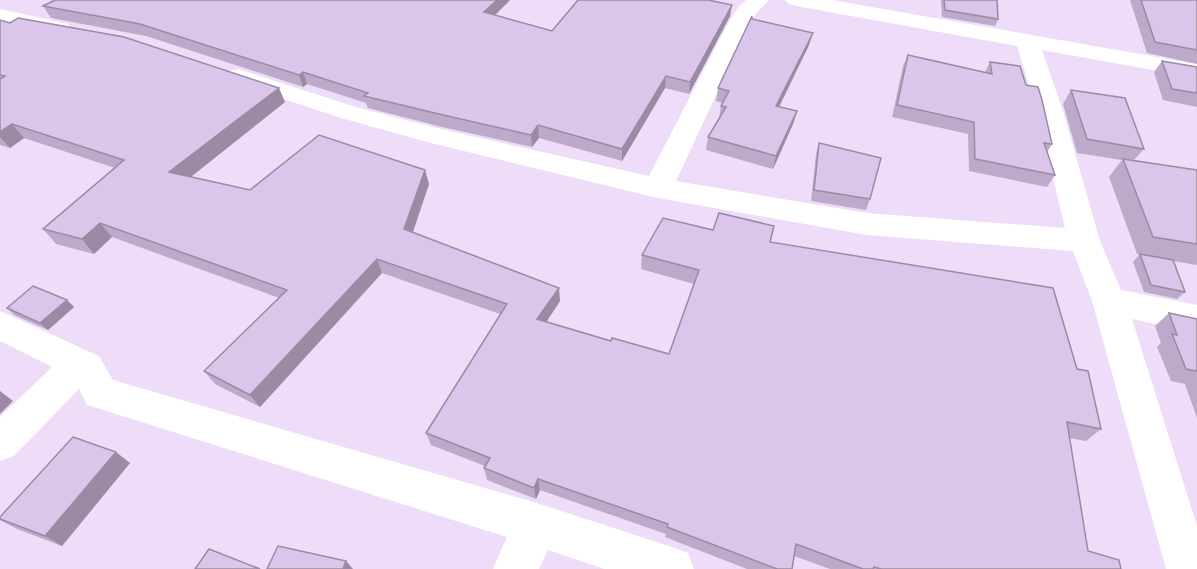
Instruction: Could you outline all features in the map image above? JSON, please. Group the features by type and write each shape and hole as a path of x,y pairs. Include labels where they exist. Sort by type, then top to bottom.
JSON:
{"street":[{"path":"658,188 735,31 746,12 758,0"},
{"path":"796,0 1197,71"},
{"path":"0,34 12,18 83,34"},
{"path":"1026,41 1050,111 1084,241 1109,301 1188,569"},
{"path":"221,70 350,113 440,138 658,188 867,224 1084,241"},
{"path":"1109,301 1197,319"},
{"path":"0,325 86,367 100,393 537,525 672,569"},
{"path":"0,443 64,379 86,367"},
{"path":"515,569 537,525"}],"building":[{"path":"55,0 497,0 484,12 552,31 578,0 708,0 732,5 690,82 666,76 622,149 538,125 531,135 364,96 368,93 303,72 299,75 140,24 43,6"},
{"path":"944,0 997,0 998,19 945,10"},
{"path":"1141,0 1197,0 1197,50 1155,42"},
{"path":"752,16 752,19 813,33 776,106 797,111 776,156 708,137 726,107 721,106 729,91 718,88"},
{"path":"18,18 124,37 279,88 169,172 250,190 319,135 425,170 404,229 559,288 537,319 611,341 612,338 669,354 699,270 642,255 663,218 713,230 719,213 774,226 770,242 1053,288 1077,369 1088,371 1101,429 1067,422 1088,551 1119,560 1121,569 881,569 874,567 863,569 796,544 792,569 777,569 667,527 668,524 538,479 534,488 484,468 490,458 426,433 507,304 377,259 250,395 204,371 287,290 100,223 82,239 43,229 124,160 12,124 0,132 0,79 5,76 0,75 0,20 10,23"},
{"path":"908,55 992,74 990,62 1020,66 1026,85 1038,87 1052,144 1044,143 1055,175 975,159 974,122 897,105"},
{"path":"1162,61 1197,67 1197,93 1172,89"},
{"path":"1071,90 1125,98 1144,149 1087,139"},
{"path":"819,143 881,158 870,199 814,190"},
{"path":"1123,159 1197,170 1197,244 1153,237"},
{"path":"1140,254 1173,260 1185,292 1151,285"},
{"path":"33,286 67,300 40,323 7,308"},
{"path":"1169,313 1197,319 1197,371 1186,369 1172,334 1177,335"},
{"path":"73,437 116,452 45,536 0,519 0,517"},
{"path":"278,546 346,561 343,569 267,569"},
{"path":"209,549 260,569 195,569"}]}
